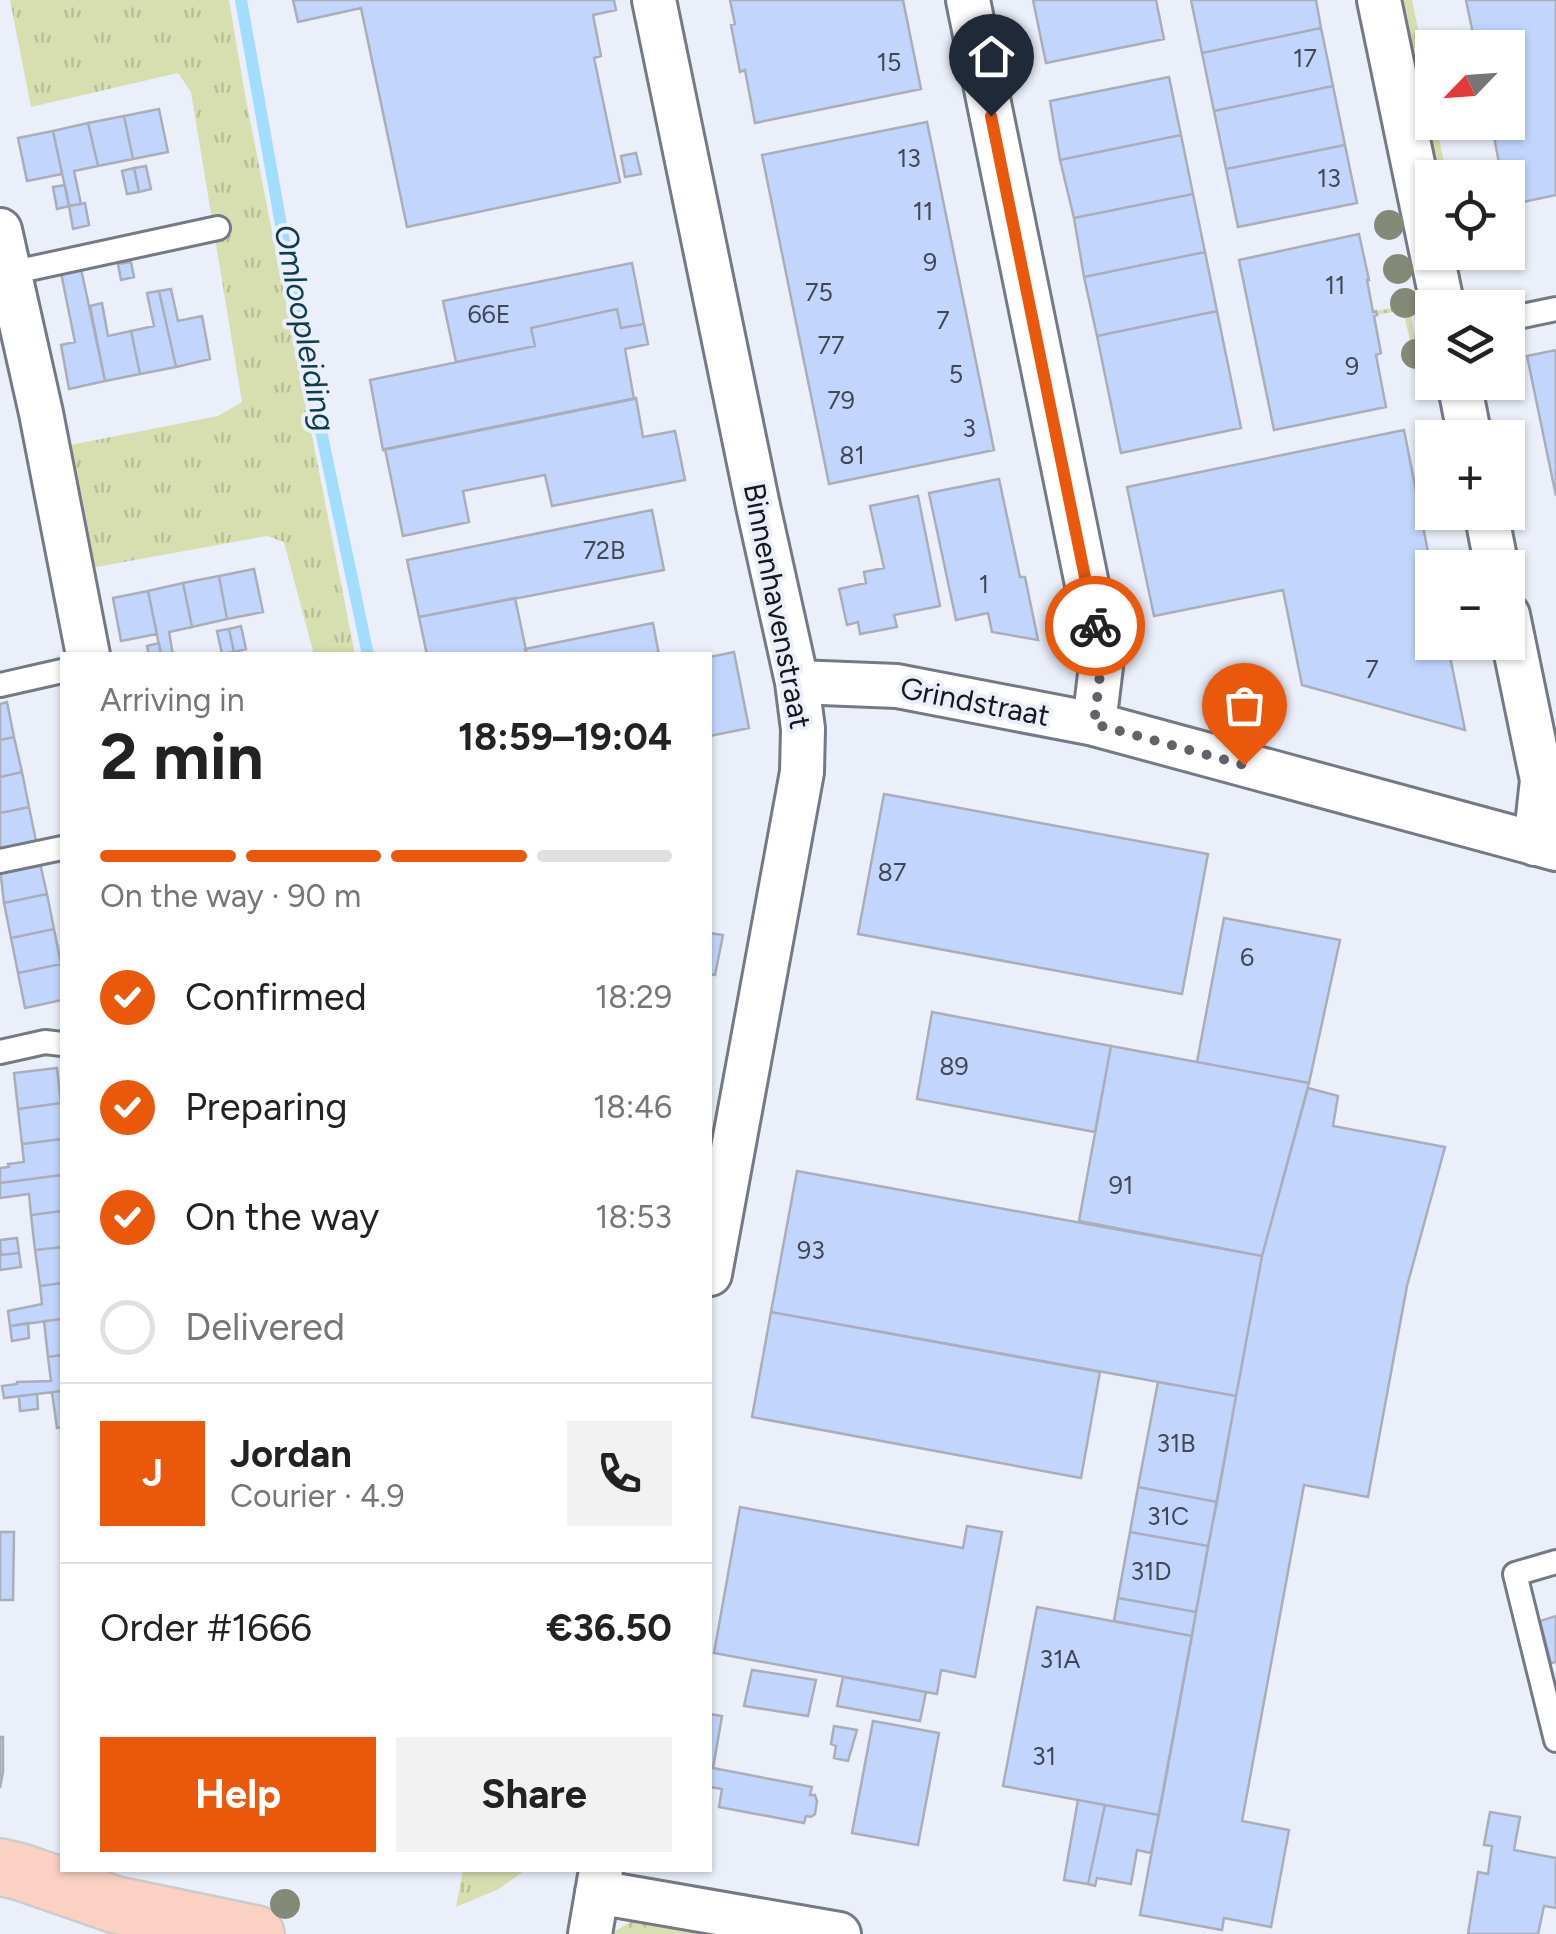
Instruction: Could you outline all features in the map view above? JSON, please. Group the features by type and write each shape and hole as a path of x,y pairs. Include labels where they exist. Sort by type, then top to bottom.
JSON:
{"main road":[{"path":"0,1868 116,1905 256,1934"},
{"path":"0,1902 33,1906 116,1905"}],"street":[{"name":"Binnenhavenstraat","path":"654,0 798,682 803,729 802,772 712,1263"},
{"path":"968,0 1102,658 1094,724"},
{"path":"1379,0 1439,290"},
{"path":"0,230 87,652"},
{"path":"1517,660 1542,780 1546,846"},
{"name":"Grindstraat","path":"798,682 897,686 1094,724 1546,846"},
{"path":"590,1934 599,1881 839,1934"}],"lane":[{"path":"10,274 218,228"},
{"path":"1525,315 1556,309"},
{"path":"0,684 60,671"},
{"path":"0,861 60,848"},
{"path":"0,1052 45,1042 60,1044"},
{"path":"1556,1562 1515,1574 1556,1740"}],"green space":[{"path":"10,0 229,0 354,652 313,652 284,542 267,536 80,570 55,448 218,416 242,402 191,92 178,73 31,107"},
{"path":"1401,0 1412,0 1418,30 1415,30 1415,48 1411,48"},
{"path":"1429,140 1439,140 1443,160 1433,160"},
{"path":"1408,301 1415,358 1403,310 1377,315 1376,311"},
{"path":"463,1872 522,1872 499,1889 456,1907"},
{"path":"632,1921 671,1923 727,1934 610,1934"}],"building":[{"path":"293,0 614,0 616,10 593,15 601,56 594,58 620,182 407,227 361,8 298,22"},
{"path":"730,0 903,0 921,89 755,123 745,70 740,72"},
{"path":"1033,0 1156,0 1164,39 1046,63"},
{"path":"1191,0 1316,0 1321,28 1202,53"},
{"path":"1466,0 1556,0 1556,195 1525,201 1525,160 1498,160 1495,140 1525,140 1525,30 1472,30"},
{"path":"1321,28 1333,86 1214,111 1202,53"},
{"path":"1169,77 1181,135 1060,160 1050,101"},
{"path":"1333,86 1345,145 1226,169 1214,111"},
{"path":"159,109 168,152 133,159 124,116"},
{"path":"124,116 133,159 98,166 88,123"},
{"path":"927,122 994,450 829,484 762,155"},
{"path":"88,123 98,166 74,171 81,204 69,206 53,131"},
{"path":"53,131 62,174 27,181 18,138"},
{"path":"1181,135 1193,194 1074,218 1060,160"},
{"path":"1345,145 1357,203 1238,227 1226,169"},
{"path":"636,153 641,174 625,177 621,156"},
{"path":"146,166 151,189 139,192 134,168"},
{"path":"134,168 139,192 127,194 122,171"},
{"path":"65,185 69,206 57,209 53,187"},
{"path":"1193,194 1205,252 1084,277 1074,218"},
{"path":"85,203 89,225 73,229 69,206"},
{"path":"1359,234 1373,312 1377,315 1374,316 1381,353 1376,355 1386,407 1274,430 1239,260"},
{"path":"1205,252 1217,311 1097,336 1084,277"},
{"path":"131,262 134,277 121,280 118,264"},
{"path":"632,263 644,324 621,328 617,309 531,328 535,346 456,362 443,301"},
{"path":"80,264 105,381 69,389 61,345 75,342 60,268"},
{"path":"171,289 178,321 202,316 210,359 176,367 159,291"},
{"path":"159,291 176,367 140,374 131,331 154,326 147,293"},
{"path":"102,303 108,336 131,331 140,374 105,381 90,306"},
{"path":"617,309 621,328 644,324 648,344 625,349 634,399 383,450 370,380 535,346 531,328"},
{"path":"1217,311 1241,428 1121,453 1097,336"},
{"path":"1556,350 1556,496 1527,356"},
{"path":"636,398 643,437 675,431 685,480 552,506 545,475 463,491 469,522 403,536 385,449"},
{"path":"1404,430 1415,486 1415,530 1424,530 1428,550 1415,550 1415,660 1451,660 1465,730 1302,685 1283,590 1154,616 1127,487"},
{"path":"999,479 1038,640 992,632 988,613 956,620 929,493"},
{"path":"918,496 940,606 894,615 897,627 860,634 858,622 847,625 839,589 866,583 864,572 884,568 870,506"},
{"path":"652,510 664,570 419,617 407,560"},
{"path":"254,569 263,612 227,619 219,576"},
{"path":"219,576 227,619 192,627 183,583"},
{"path":"183,583 192,627 169,632 172,652 160,652 148,591"},
{"path":"148,591 157,634 121,641 113,598"},
{"path":"515,598 526,652 426,652 419,617"},
{"path":"653,623 658,652 526,652 525,649"},
{"path":"241,626 246,649 234,652 229,629"},
{"path":"229,629 234,652 222,652 217,631"},
{"path":"159,643 160,652 148,652 147,646"},
{"path":"734,652 749,728 712,736 712,657"},
{"path":"7,702 14,737 0,740 0,704"},
{"path":"14,737 22,772 0,777 0,740"},
{"path":"22,772 29,807 0,813 0,777"},
{"path":"884,794 1208,854 1182,994 858,934"},
{"path":"29,807 36,841 0,849 0,813"},
{"path":"39,859 47,894 4,903 0,868"},
{"path":"47,894 54,929 11,938 4,903"},
{"path":"1224,918 1340,940 1309,1083 1197,1062"},
{"path":"54,929 60,964 18,973 11,938"},
{"path":"712,933 723,935 715,975 712,974"},
{"path":"60,964 60,1000 25,1008 18,973"},
{"path":"932,1012 1111,1046 1095,1132 917,1099"},
{"path":"1111,1046 1309,1083 1262,1256 1079,1221"},
{"path":"57,1068 60,1103 18,1109 14,1073"},
{"path":"1308,1088 1338,1096 1333,1126 1445,1147 1407,1286 1368,1497 1304,1485 1242,1821 1289,1830 1271,1927 1224,1918 1222,1930 1140,1915 1262,1256"},
{"path":"60,1103 60,1139 22,1144 18,1109"},
{"path":"60,1139 60,1175 0,1183 0,1168 24,1162 22,1144"},
{"path":"797,1171 1262,1256 1236,1396 771,1312"},
{"path":"60,1175 60,1211 31,1215 29,1194 0,1198 0,1183"},
{"path":"60,1211 60,1247 35,1250 31,1215"},
{"path":"17,1238 19,1253 1,1255 0,1240"},
{"path":"60,1247 60,1283 40,1286 35,1250"},
{"path":"19,1253 21,1267 0,1270 0,1255"},
{"path":"60,1283 60,1319 10,1326 8,1311 42,1304 40,1286"},
{"path":"771,1312 1100,1372 1081,1478 752,1417"},
{"path":"60,1319 60,1355 48,1357 44,1321"},
{"path":"28,1323 29,1338 12,1341 10,1326"},
{"path":"60,1355 60,1391 4,1398 2,1386 51,1381 48,1357"},
{"path":"1158,1382 1236,1396 1217,1502 1138,1487"},
{"path":"60,1391 57,1428 52,1392"},
{"path":"37,1394 38,1409 20,1411 19,1396"},
{"path":"1138,1487 1217,1502 1208,1546 1130,1532"},
{"path":"740,1507 963,1548 967,1526 1002,1532 975,1677 941,1670 937,1694 714,1653"},
{"path":"0,1532 14,1532 13,1600 0,1600"},
{"path":"1130,1532 1208,1546 1196,1612 1118,1598"},
{"path":"1118,1598 1196,1612 1192,1636 1114,1621"},
{"path":"1037,1607 1192,1636 1159,1815 1003,1786"},
{"path":"1556,1616 1556,1662 1551,1663 1540,1621"},
{"path":"752,1670 816,1680 808,1716 744,1706"},
{"path":"843,1677 926,1692 920,1721 837,1706"},
{"path":"712,1714 722,1716 713,1768 812,1787 810,1795 815,1795 817,1801 815,1814 806,1816 804,1823 719,1807 722,1789 712,1787"},
{"path":"873,1721 939,1733 918,1845 852,1833"},
{"path":"834,1726 857,1730 848,1761 834,1758"},
{"path":"0,1737 3,1772 0,1788"},
{"path":"1078,1800 1105,1805 1088,1884 1064,1880"},
{"path":"1105,1805 1159,1815 1151,1853 1137,1850 1131,1884 1097,1878 1095,1886 1088,1884"},
{"path":"1490,1812 1520,1817 1514,1850 1556,1858 1556,1908 1544,1906 1538,1934 1468,1934 1478,1872 1488,1874 1492,1846 1484,1845"}],"waterway":[{"name":"Omloopleiding","path":"241,0 299,326 367,652"}],"way so far":[{"path":"1095,626 1102,658 1094,724 1244,765"}],"route":[{"path":"991,116 1095,626"}]}
